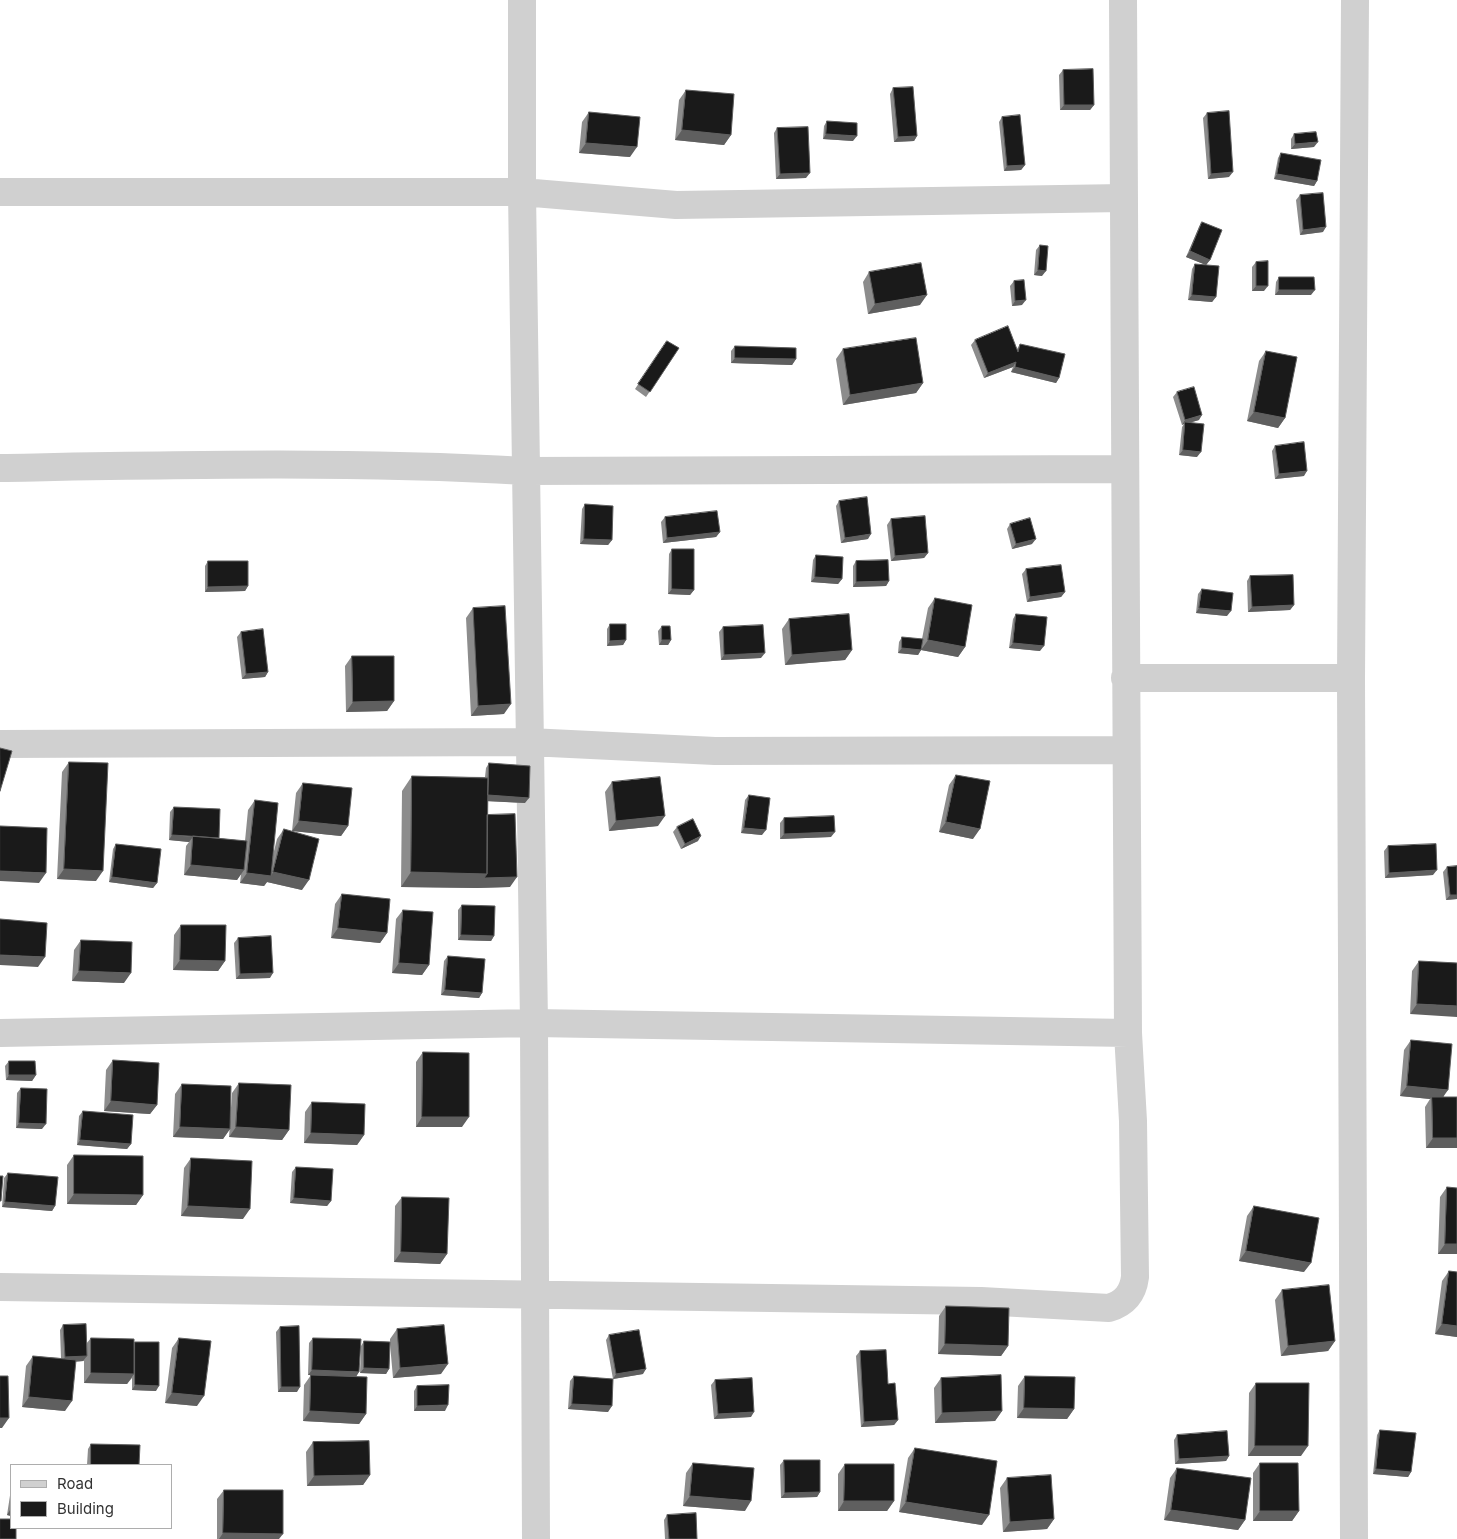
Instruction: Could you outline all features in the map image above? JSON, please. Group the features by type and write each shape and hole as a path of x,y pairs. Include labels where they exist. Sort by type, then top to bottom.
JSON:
{"street":[{"path":"522,0 525,471 534,1023 536,1539"},
{"path":"0,1288 981,1301 1109,1308 1117,1305 1133,1289 1135,1277 1133,1121 1128,1033 1125,750 1123,0"},
{"path":"1354,1539 1351,678 1355,0"},
{"path":"0,192 522,192 676,206 1124,198"},
{"path":"0,468 180,465 396,466 525,471 1124,469"},
{"path":"1125,678 1351,678"},
{"path":"0,744 529,742 714,751 1125,750"},
{"path":"0,1033 534,1023 1128,1033"}],"building":[{"path":"1093,69 1094,105 1064,105 1063,70"},
{"path":"913,87 917,136 898,137 893,88"},
{"path":"686,90 734,94 731,135 682,130"},
{"path":"1229,111 1233,172 1211,174 1207,113"},
{"path":"589,112 640,117 637,147 586,143"},
{"path":"1020,115 1025,165 1007,166 1002,117"},
{"path":"827,121 857,123 857,136 826,134"},
{"path":"808,127 810,173 780,174 777,128"},
{"path":"1316,132 1318,142 1295,144 1294,134"},
{"path":"1281,153 1321,160 1317,181 1277,174"},
{"path":"1323,193 1326,227 1303,230 1300,195"},
{"path":"1202,222 1222,230 1210,260 1190,251"},
{"path":"1040,245 1048,246 1046,271 1038,270"},
{"path":"1268,261 1268,286 1256,286 1256,262"},
{"path":"921,263 927,295 875,304 869,272"},
{"path":"1195,264 1219,266 1216,297 1192,295"},
{"path":"1279,277 1314,277 1315,290 1279,290"},
{"path":"1024,280 1026,300 1015,301 1014,281"},
{"path":"1008,326 1018,352 1020,344 1065,354 1059,378 1015,367 1016,362 988,373 975,340"},
{"path":"916,338 923,383 850,395 843,349"},
{"path":"667,341 679,348 650,392 638,384"},
{"path":"735,346 796,348 796,359 735,358"},
{"path":"1266,351 1297,357 1285,418 1254,412"},
{"path":"1194,387 1202,415 1185,420 1177,392"},
{"path":"1185,422 1204,424 1201,452 1183,450"},
{"path":"1304,442 1307,471 1279,474 1275,446"},
{"path":"867,497 871,534 845,538 839,501"},
{"path":"585,504 613,506 612,540 584,539"},
{"path":"717,511 720,532 667,538 665,517"},
{"path":"925,516 928,553 895,556 891,519"},
{"path":"1030,518 1036,539 1016,544 1010,524"},
{"path":"672,549 694,549 694,590 672,589"},
{"path":"816,555 843,557 842,579 815,577"},
{"path":"888,560 889,581 856,582 856,561"},
{"path":"208,561 248,561 248,586 208,587"},
{"path":"1061,565 1065,592 1030,597 1026,569"},
{"path":"1293,575 1294,605 1252,607 1250,576"},
{"path":"1202,589 1233,593 1231,611 1199,608"},
{"path":"935,598 972,605 965,647 928,640"},
{"path":"505,606 511,704 478,706 473,608"},
{"path":"849,614 852,650 792,655 789,619"},
{"path":"1016,614 1047,617 1044,646 1013,643"},
{"path":"610,624 626,624 626,640 610,641"},
{"path":"763,625 765,653 724,655 723,627"},
{"path":"662,626 670,626 671,640 662,640"},
{"path":"263,629 268,672 246,674 241,632"},
{"path":"902,637 923,639 921,650 902,648"},
{"path":"352,656 394,656 394,701 353,702"},
{"path":"0,748 12,751 0,791"},
{"path":"69,762 108,763 103,871 64,869"},
{"path":"489,763 530,766 529,798 488,795"},
{"path":"956,775 990,781 980,829 946,822"},
{"path":"412,776 488,778 487,874 411,872"},
{"path":"660,777 665,816 616,821 612,782"},
{"path":"303,783 352,788 348,826 299,821"},
{"path":"749,795 770,798 766,830 744,828"},
{"path":"255,800 278,803 271,876 247,873"},
{"path":"174,807 220,809 219,838 172,835"},
{"path":"515,814 517,877 484,878 487,874 487,815"},
{"path":"834,816 835,832 784,834 784,818"},
{"path":"693,819 701,836 685,844 677,827"},
{"path":"0,826 47,828 46,873 0,871"},
{"path":"284,829 319,839 309,880 273,872"},
{"path":"193,836 247,841 244,870 191,865"},
{"path":"116,844 161,849 157,883 112,877"},
{"path":"1436,844 1437,870 1389,873 1388,846"},
{"path":"1457,866 1457,895 1450,895 1447,867"},
{"path":"342,894 390,899 387,933 338,928"},
{"path":"462,905 495,906 494,936 461,935"},
{"path":"403,910 433,912 429,965 399,963"},
{"path":"0,919 47,923 45,957 0,955"},
{"path":"181,925 226,925 225,961 180,960"},
{"path":"271,936 273,973 240,974 238,938"},
{"path":"81,940 132,942 131,973 79,971"},
{"path":"448,956 485,959 482,993 445,990"},
{"path":"1419,961 1457,963 1457,1006 1417,1004"},
{"path":"1411,1040 1452,1044 1448,1090 1407,1086"},
{"path":"423,1052 469,1053 469,1117 422,1117"},
{"path":"113,1060 159,1063 157,1105 111,1101"},
{"path":"9,1061 35,1061 36,1075 9,1075"},
{"path":"239,1083 291,1085 289,1130 236,1127"},
{"path":"182,1084 231,1086 230,1129 180,1127"},
{"path":"21,1088 47,1089 46,1124 19,1123"},
{"path":"1432,1097 1457,1097 1457,1138 1433,1138"},
{"path":"312,1102 365,1104 364,1135 311,1133"},
{"path":"83,1111 133,1115 131,1144 80,1140"},
{"path":"74,1155 143,1156 143,1195 74,1194"},
{"path":"191,1158 252,1161 250,1209 188,1206"},
{"path":"296,1167 333,1169 331,1201 294,1198"},
{"path":"8,1173 58,1177 55,1206 5,1202"},
{"path":"0,1176 3,1176 1,1201 0,1201"},
{"path":"1447,1187 1457,1188 1457,1244 1445,1244"},
{"path":"402,1197 449,1198 447,1254 401,1252"},
{"path":"1254,1206 1319,1218 1311,1263 1246,1251"},
{"path":"1449,1271 1457,1272 1457,1326 1442,1324"},
{"path":"1329,1285 1335,1341 1288,1346 1282,1290"},
{"path":"946,1306 1009,1308 1008,1346 945,1344"},
{"path":"86,1324 87,1356 65,1357 63,1325"},
{"path":"444,1325 448,1364 400,1368 397,1329"},
{"path":"299,1326 300,1387 281,1387 280,1327"},
{"path":"639,1330 646,1369 616,1374 609,1335"},
{"path":"91,1338 134,1339 134,1374 91,1373"},
{"path":"179,1338 211,1341 204,1396 172,1393"},
{"path":"313,1338 361,1339 359,1372 312,1370"},
{"path":"364,1341 390,1342 389,1369 364,1368"},
{"path":"135,1342 159,1342 159,1386 135,1385"},
{"path":"886,1350 888,1384 895,1383 898,1420 864,1422 860,1351"},
{"path":"33,1356 76,1360 72,1401 29,1397"},
{"path":"311,1375 367,1377 366,1414 310,1411"},
{"path":"1001,1375 1002,1411 942,1413 941,1378"},
{"path":"0,1376 8,1376 9,1418 0,1418"},
{"path":"574,1376 613,1379 612,1406 572,1404"},
{"path":"1025,1376 1075,1377 1074,1409 1024,1408"},
{"path":"752,1378 754,1412 718,1414 715,1380"},
{"path":"1256,1383 1309,1383 1308,1446 1255,1446"},
{"path":"449,1385 448,1405 417,1406 417,1386"},
{"path":"1380,1430 1416,1433 1411,1472 1376,1469"},
{"path":"1227,1431 1229,1456 1179,1459 1177,1435"},
{"path":"369,1441 370,1475 314,1476 313,1442"},
{"path":"91,1444 140,1445 139,1464 91,1464"},
{"path":"915,1448 997,1461 989,1515 906,1502"},
{"path":"784,1460 820,1460 820,1492 785,1493"},
{"path":"693,1463 754,1468 751,1501 690,1496"},
{"path":"1260,1463 1298,1463 1299,1511 1260,1511"},
{"path":"845,1464 894,1464 894,1501 844,1501"},
{"path":"1177,1468 1251,1478 1245,1520 1171,1510"},
{"path":"1051,1475 1054,1519 1010,1522 1007,1478"},
{"path":"224,1490 283,1490 283,1534 223,1533"},
{"path":"696,1513 697,1539 669,1539 667,1515"},
{"path":"0,1519 10,1519 10,1529 16,1529 16,1539 0,1539"}]}
